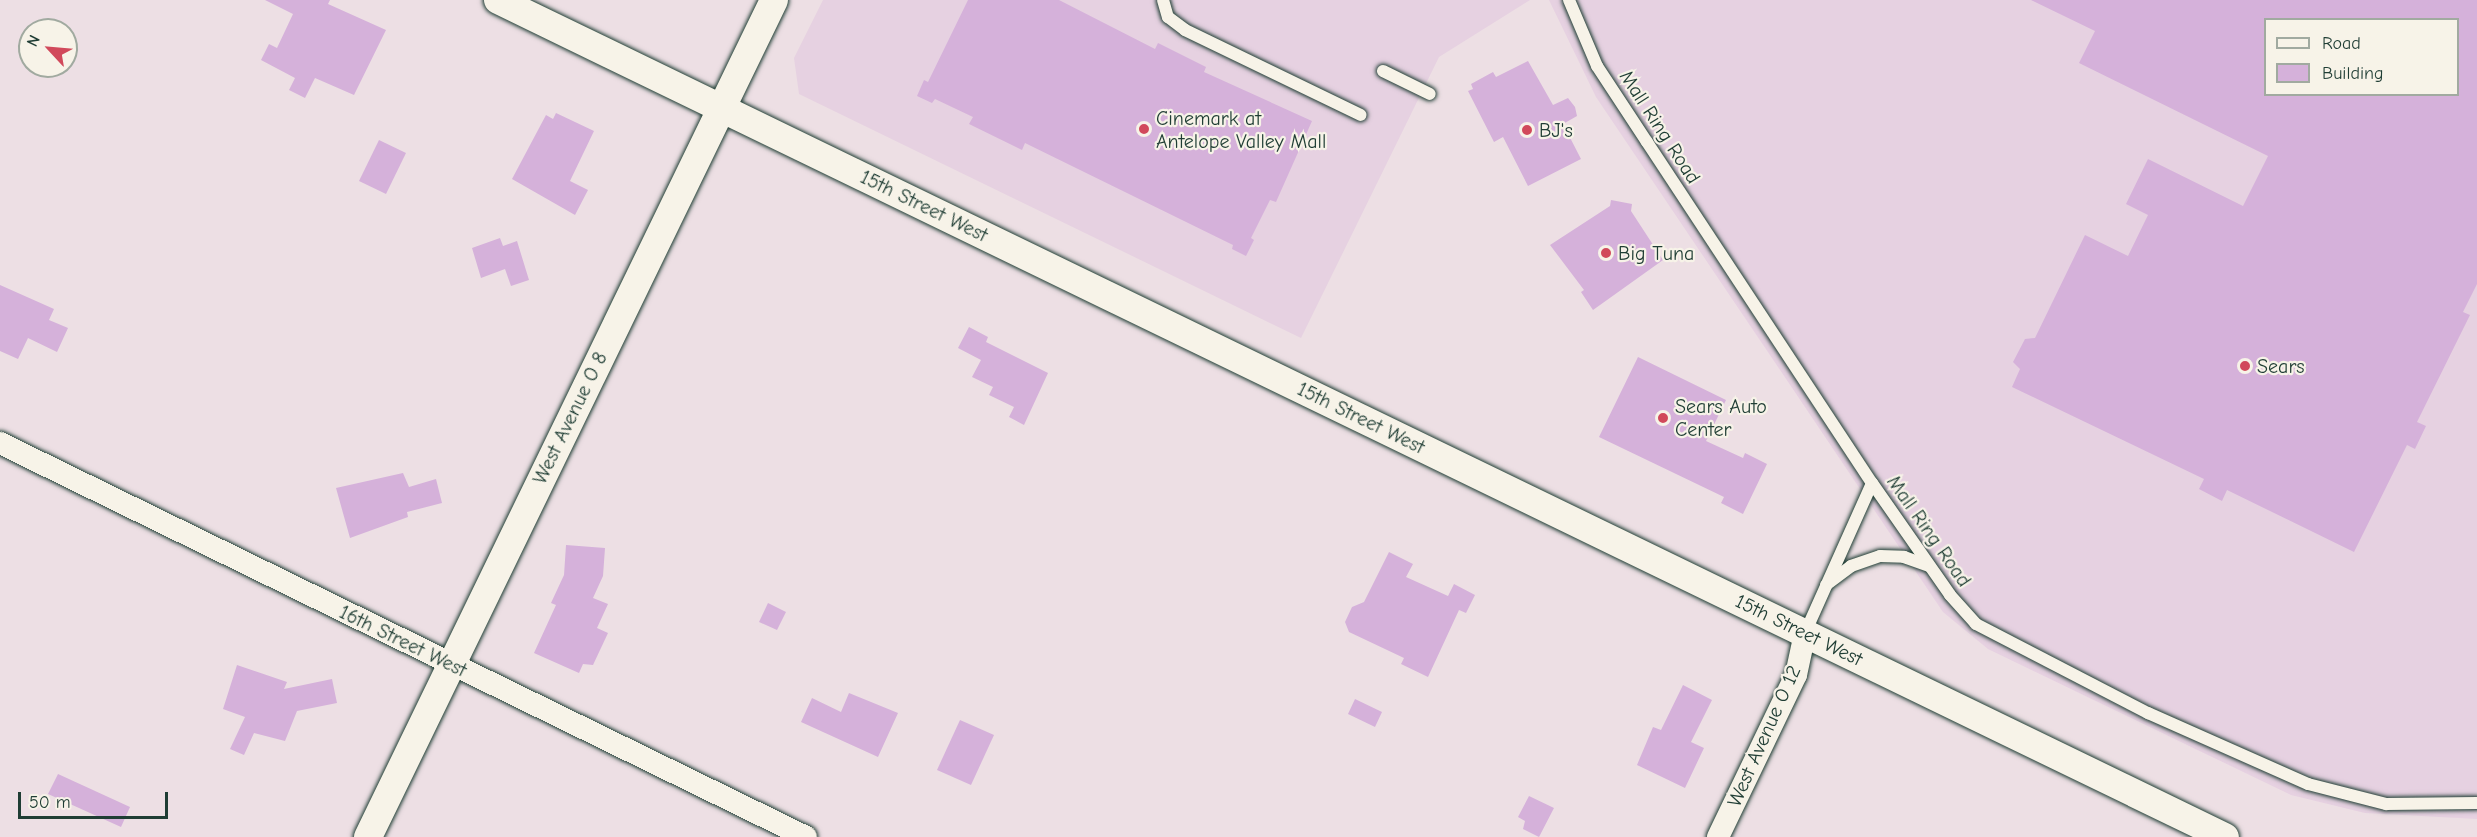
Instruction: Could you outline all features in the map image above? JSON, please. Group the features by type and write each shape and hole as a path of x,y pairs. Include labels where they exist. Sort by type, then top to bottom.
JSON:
{"street":[{"name":"15th Street West","path":"498,0 2225,837"},
{"name":"West Avenue O 8","path":"368,837 774,0"},
{"name":"16th Street West","path":"0,443 806,837"},
{"name":"West Avenue O 12","path":"1718,837 1796,675 1805,633"}],"lane":[{"path":"1163,0 1168,17 1185,30 1361,115"},
{"name":"Mall Ring Road","path":"1569,0 1597,66 1872,483 1961,609 1987,631 2148,713 2308,784 2386,804 2477,803"},
{"path":"1383,71 1430,93"},
{"path":"1805,633 1823,588 1872,483"},
{"path":"1823,588 1851,566 1880,556 1904,557 1929,566"}],"shaded area":[{"path":"823,0 1530,0 1439,57 1301,338 799,94 794,58"},
{"path":"1549,0 2477,0 2477,819 2365,813 2291,795 1988,649 1943,612 1596,97"}],"building":[{"path":"265,0 330,0 328,4 386,30 354,95 315,78 305,98 289,90 295,78 261,60 269,44 277,48 293,14"},
{"name":"Cinemark at Antelope Valley Mall","path":"968,0 1059,0 1155,49 1158,43 1206,67 1204,72 1312,121 1276,202 1270,200 1251,238 1254,240 1246,256 1232,249 1233,245 1025,143 1022,150 969,124 973,117 935,99 932,103 917,96 924,80 928,82"},
{"path":"2031,0 2477,0 2477,284 2463,312 2470,315 2417,422 2426,426 2415,449 2407,445 2354,552 2227,490 2222,501 2199,489 2204,479 2012,387 2020,369 2013,362 2025,339 2035,338 2085,235 2128,256 2148,215 2126,204 2148,159 2243,206 2268,156 2079,63 2095,31"},
{"name":"BJ's","path":"1528,61 1553,105 1568,98 1575,107 1577,116 1563,124 1581,159 1528,186 1503,137 1494,142 1468,91 1473,89 1471,84 1493,72 1496,77"},
{"path":"556,113 594,131 570,181 588,190 575,215 512,179 546,115 553,119"},
{"path":"379,140 406,153 386,194 359,181"},
{"name":"Big Tuna","path":"1611,200 1632,204 1631,211 1663,260 1593,310 1581,292 1584,290 1550,245 1610,206"},
{"path":"500,238 503,246 517,241 529,280 511,286 505,269 481,278 472,248"},
{"path":"0,285 54,309 49,320 68,328 57,352 28,338 18,359 0,351"},
{"path":"969,327 988,337 986,342 1048,373 1024,425 1009,417 1014,407 989,395 993,387 972,377 981,360 958,348"},
{"name":"Sears Auto Center","path":"1638,357 1726,400 1706,441 1743,458 1745,453 1767,464 1743,514 1721,503 1724,497 1599,437"},
{"path":"403,473 409,487 436,479 442,503 407,512 408,517 350,538 336,488"},
{"path":"566,545 605,548 603,576 593,598 608,604 597,628 608,633 593,665 583,664 579,673 534,653 556,605 551,603 564,575"},
{"path":"1389,552 1413,564 1406,577 1448,596 1454,584 1475,595 1466,613 1459,610 1428,677 1401,664 1404,658 1349,632 1345,622 1352,607 1364,602"},
{"path":"768,603 786,612 777,630 759,622"},
{"path":"237,665 287,682 284,689 332,679 337,703 297,711 285,741 254,733 244,755 230,749 245,717 223,709"},
{"path":"1683,685 1712,700 1691,742 1704,748 1685,788 1637,765 1653,727 1661,730"},
{"path":"849,693 898,713 878,757 801,722 812,698 841,712"},
{"path":"1355,699 1382,712 1375,727 1348,714"},
{"path":"960,720 994,735 971,785 937,770"},
{"path":"58,774 130,807 121,827 48,794"},
{"path":"1529,796 1554,808 1539,837 1523,829 1525,821 1518,817"}],"place":[{"name":"Cinemark at Antelope Valley Mall","path":"1144,129"},
{"name":"BJ's","path":"1527,130"},
{"name":"Big Tuna","path":"1606,253"},
{"name":"Sears","path":"2245,366"},
{"name":"Sears Auto Center","path":"1663,418"}]}
